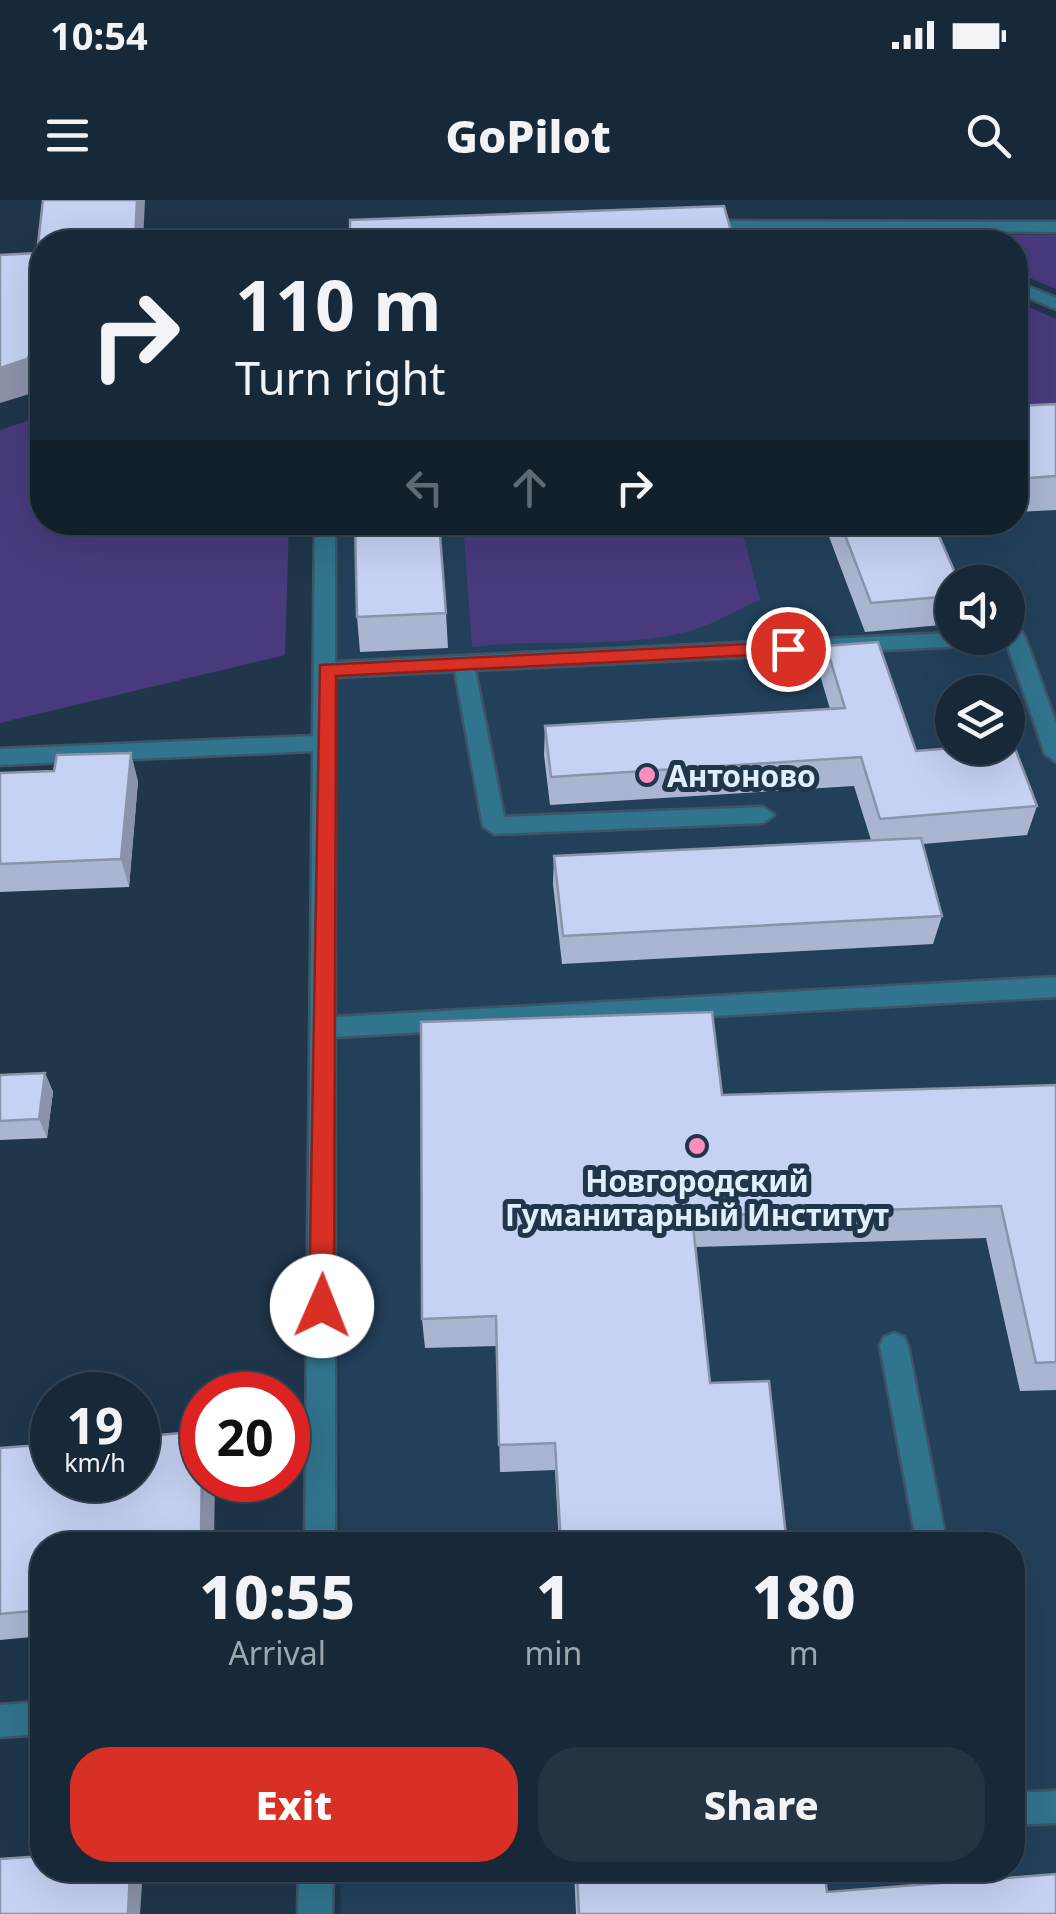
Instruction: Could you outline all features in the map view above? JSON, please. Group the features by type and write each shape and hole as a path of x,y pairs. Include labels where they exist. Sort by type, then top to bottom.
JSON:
{"lane":[{"path":"866,224 881,230"},
{"path":"676,227 1056,226"},
{"path":"1028,292 1056,304"},
{"path":"320,1532 325,535"},
{"path":"326,670 1015,637 1056,754"},
{"path":"464,665 494,826 763,815"},
{"path":"0,757 326,743"},
{"path":"324,1028 1056,987"},
{"path":"894,1346 930,1532"},
{"path":"0,1721 30,1719"},
{"path":"1025,1808 1056,1807"},
{"path":"315,1914 316,1882"}],"shaded area":[{"path":"1028,235 1056,235 1056,289 1028,277"},
{"path":"1028,307 1056,319 1056,406 1028,408"},
{"path":"30,420 30,535 289,535 285,655 0,723 0,430"},
{"name":"Новгородский Гуманитарный Институт","path":"1056,421 1056,1914 341,1914 340,1882 1025,1882 1025,1532 340,1532 337,535 1028,535 1028,423"},
{"path":"464,535 743,535 760,600 704,626 641,640 472,647"}],"building":[{"path":"43,200 137,200 136,230 40,230"},
{"path":"724,206 731,230 350,230 350,220"},
{"path":"30,253 30,355 0,368 0,255"},
{"path":"1056,404 1056,476 1028,478 1028,405"},
{"path":"355,535 440,535 446,613 357,617"},
{"path":"845,535 939,535 952,565 935,565 935,597 871,603"},
{"path":"878,642 916,751 935,750 935,765 1021,765 1037,806 880,819 861,757 551,777 545,726 845,708 826,646"},
{"path":"131,753 121,859 0,864 0,773 54,771 57,755"},
{"path":"921,838 942,916 563,936 554,856"},
{"path":"712,1012 722,1095 1056,1085 1056,1362 1036,1363 1001,1206 692,1216 710,1383 769,1381 786,1532 560,1532 555,1443 499,1445 496,1316 422,1319 421,1022"},
{"path":"45,1073 39,1119 0,1121 0,1075"},
{"path":"180,1433 180,1502 201,1502 201,1532 30,1532 30,1611 0,1614 0,1448 30,1446 30,1502 160,1502 160,1435"},
{"path":"30,1857 30,1882 129,1882 128,1914 0,1914 0,1859"},
{"path":"1056,1874 1056,1914 579,1914 578,1882 826,1882 827,1892 954,1882 1025,1882 1025,1876"}],"place":[{"name":"Антоново","path":"647,775"},
{"name":"Новгородский Гуманитарный Институт","path":"697,1146"}],"route":[{"path":"322,1306 326,670 788,649"}]}
